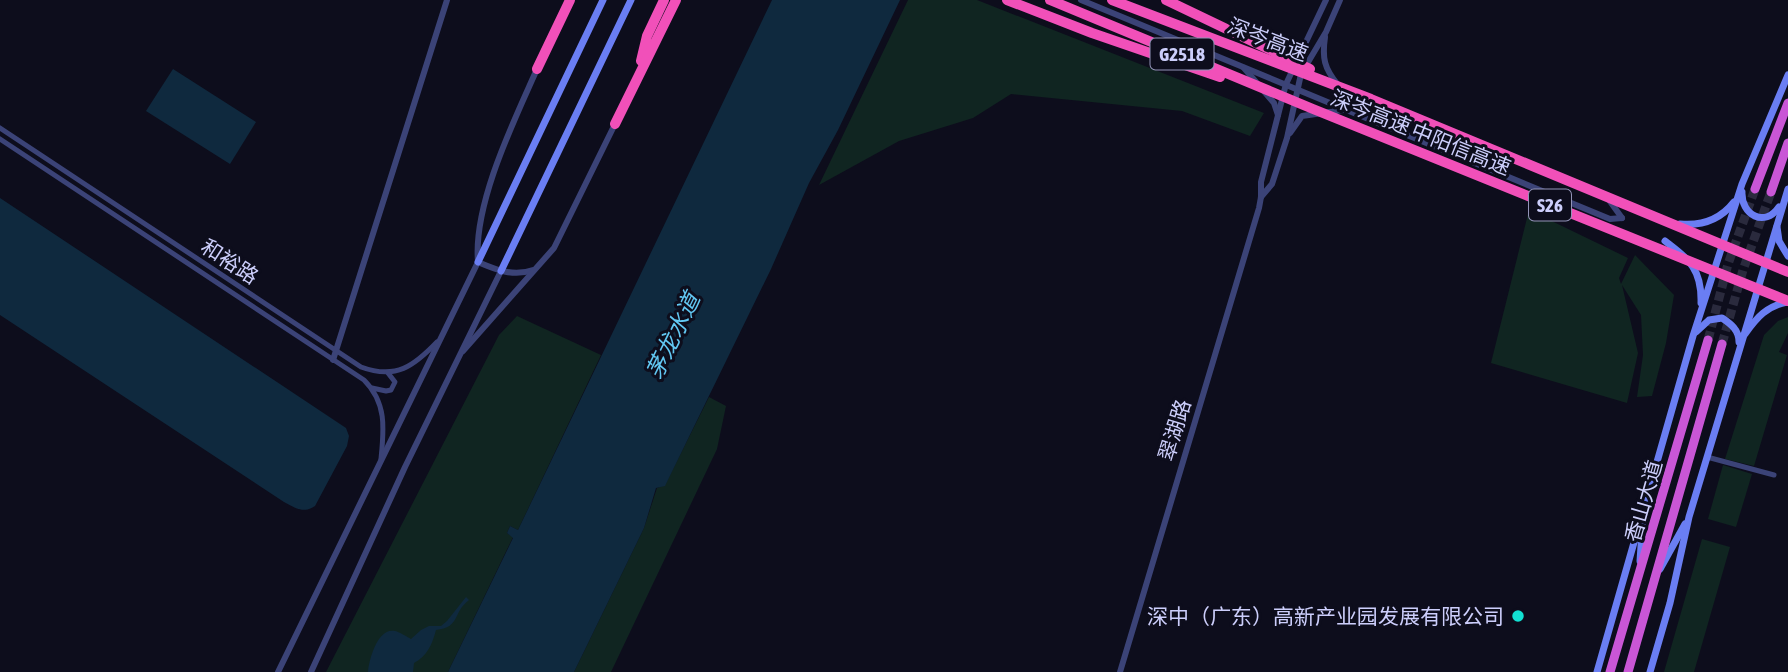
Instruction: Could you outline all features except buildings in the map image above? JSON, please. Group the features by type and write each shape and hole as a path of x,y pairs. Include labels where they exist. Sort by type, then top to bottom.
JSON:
{"highway":[{"path":"537,69 570,0"},
{"path":"636,81 647,36 664,0"},
{"path":"615,124 676,0"},
{"path":"1007,0 1092,33 1313,109"},
{"name":"G2518","path":"1050,0 1313,109"},
{"name":"深岑高速","path":"1112,0 1371,99"},
{"path":"1166,0 1371,99"},
{"name":"深岑高速 中阳信高速","path":"1371,99 1788,272"},
{"path":"1755,189 1788,103"},
{"name":"深岑高速 中阳信高速","path":"1313,109 1788,301"},
{"path":"1771,192 1788,143"},
{"name":"香山大道","path":"1610,672 1708,340"},
{"name":"香山大道","path":"1628,672 1722,344"}],"main road":[{"path":"478,261 603,0"},
{"path":"500,271 631,0"},
{"path":"1597,672 1701,310 1742,184 1788,75"},
{"path":"1742,184 1742,200 1748,212 1754,216 1765,217 1776,212 1784,199"},
{"path":"1650,672 1670,603 1689,517 1788,189"},
{"path":"1662,221 1683,225 1715,219 1726,212 1738,196"},
{"path":"1777,223 1779,241 1788,256"},
{"path":"1665,241 1682,254 1699,275 1701,310"},
{"path":"1741,340 1768,307 1788,301"},
{"path":"1693,336 1709,320 1722,318 1732,325 1739,337 1738,349"},
{"path":"1639,573 1644,502"},
{"path":"1655,579 1689,517"}],"street":[{"path":"333,360 447,0"},
{"path":"1081,0 1610,219 1622,218 1608,199 1119,0"},
{"name":"翠湖路","path":"1121,672 1261,197 1261,182 1286,84 1326,0"},
{"name":"翠湖路","path":"1261,197 1272,184 1287,138 1301,74 1326,32 1340,0"},
{"path":"1326,32 1322,54 1325,68 1343,92"},
{"path":"1222,42 1284,56 1296,53 1309,34"},
{"path":"1243,66 1274,103 1278,115"},
{"path":"278,672 478,261 477,241 481,215 512,126 537,69"},
{"path":"1287,138 1302,116 1345,110"},
{"path":"458,357 537,269 561,236 615,124"},
{"name":"和裕路","path":"0,128 361,367 388,373"},
{"name":"和裕路","path":"0,139 365,380 372,388"},
{"path":"478,261 500,271 524,273 537,269"},
{"path":"311,672 500,271"},
{"path":"372,388 391,390 395,382 388,373 408,366 422,357 444,334"},
{"path":"372,388 377,394 383,414 381,463"},
{"path":"1707,457 1774,475"}],"green space":[{"path":"908,0 977,0 1264,113 1250,136 1182,111 1011,94 973,118 899,141 819,185"},
{"path":"1529,210 1628,258 1619,278 1621,284 1635,255 1674,295 1666,343 1652,396 1637,397 1643,355 1641,315 1622,285 1638,353 1627,403 1491,363"},
{"path":"517,316 601,355 518,530 510,526 507,533 513,537 448,672 326,672 499,335"},
{"path":"1788,317 1788,333 1779,352 1787,355 1754,466 1725,459 1764,335 1778,321"},
{"path":"709,397 726,406 717,449 611,672 574,672 644,528 657,488 665,485"},
{"path":"1723,465 1752,474 1736,527 1708,519"},
{"path":"1702,539 1730,547 1694,672 1664,672"}],"water":[{"name":"茅龙水道","path":"772,0 900,0 838,130 809,183 771,269 665,486 656,488 644,528 574,672 448,672 513,538 507,533 510,526 518,530"},
{"path":"173,69 256,122 230,164 146,111"},
{"path":"0,198 346,428 349,436 347,446 315,506 303,510 284,502 0,315"},
{"path":"466,597 469,600 453,623 436,630 428,650 414,663 413,672 368,672 372,652 384,634 395,631 411,639 429,626 441,626"}],"tunnel":[{"path":"1708,340 1728,264 1755,189"},
{"path":"1722,344 1743,270 1771,192"}],"place":[{"name":"深中（广东）高新产业园发展有限公司","path":"1518,616"}]}
